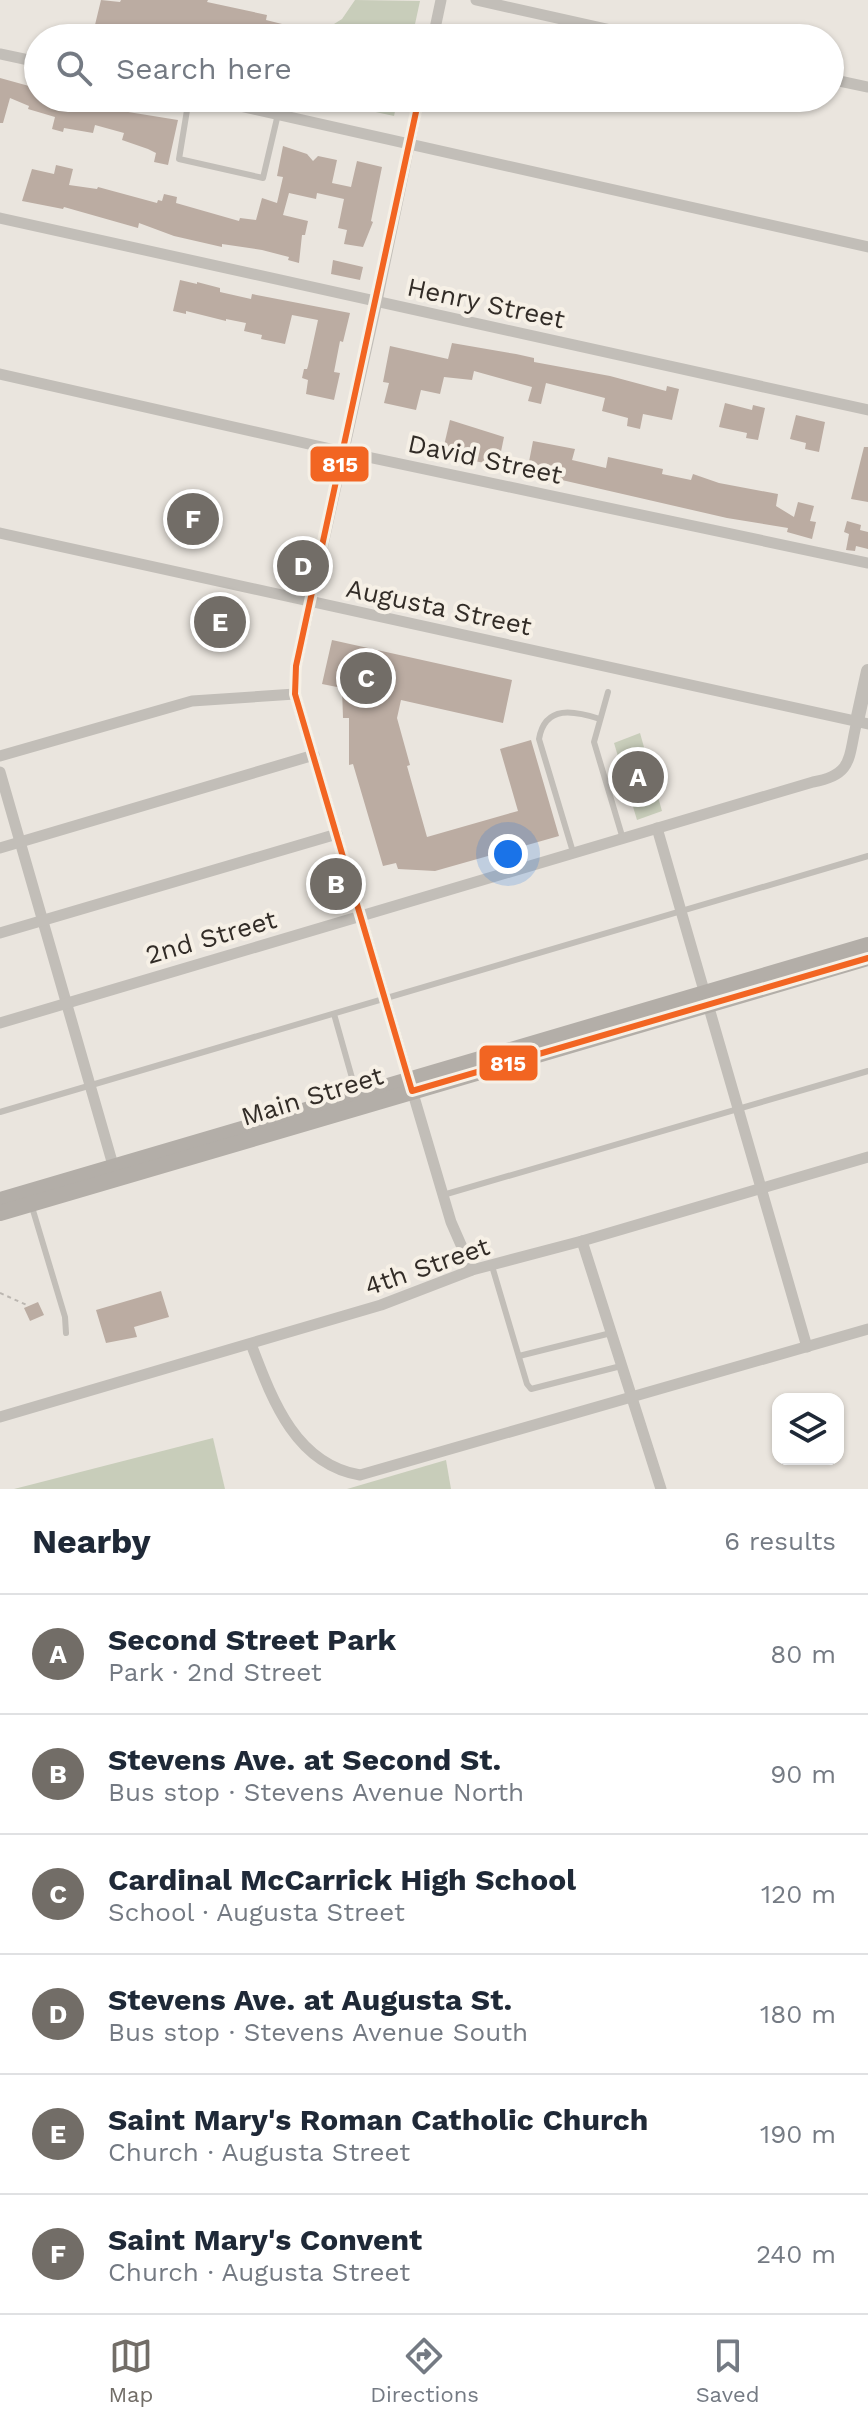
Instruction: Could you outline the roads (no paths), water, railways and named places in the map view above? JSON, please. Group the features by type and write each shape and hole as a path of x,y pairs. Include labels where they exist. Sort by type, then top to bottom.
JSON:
{"main road":[{"name":"Main Street","path":"0,1200 115,1173 705,999 868,945"},
{"name":"Main Street","path":"705,999 868,958"},
{"name":"Main Street","path":"0,1213 357,1095 411,1086"}],"street":[{"path":"436,24 441,0"},
{"path":"476,0 584,24"},
{"path":"0,54 24,59"},
{"path":"844,82 868,87"},
{"path":"269,112 868,247"},
{"path":"416,112 296,666 295,694 443,1195 462,1251 472,1270"},
{"name":"Henry Street","path":"0,218 868,410"},
{"name":"David Street","path":"0,374 344,452 868,563"},
{"name":"Augusta Street","path":"0,533 862,723"},
{"path":"862,723 868,671"},
{"path":"0,756 192,701 295,694"},
{"name":"2nd Street","path":"0,1023 813,782 833,779 846,768 862,723"},
{"path":"0,848 314,755"},
{"path":"0,772 115,1173"},
{"path":"657,828 807,1347"},
{"path":"0,933 337,834"},
{"name":"4th Street","path":"0,1417 381,1305 472,1270 868,1157"},
{"path":"582,1241 661,1489"},
{"path":"251,1344 274,1405 296,1436 321,1462 343,1473 360,1475 868,1329"}],"lane":[{"path":"187,112 179,159 263,178 278,114"},
{"path":"608,692 594,742 623,839"},
{"path":"574,854 539,739 541,727 553,714 576,711 600,719"},
{"path":"0,1112 868,856"},
{"path":"334,1014 357,1095"},
{"path":"443,1195 868,1071"},
{"path":"31,1204 65,1317 66,1333"},
{"path":"492,1266 531,1389 621,1366"},
{"path":"519,1356 611,1333"}],"place":[{"name":"Saint Mary's Convent","path":"193,519"},
{"name":"Stevens Ave. at Augusta St.","path":"303,566"},
{"name":"Saint Mary's Roman Catholic Church","path":"220,622"},
{"name":"Cardinal McCarrick High School","path":"366,678"},
{"name":"Second Street Park","path":"638,777"},
{"name":"Stevens Ave. at Second St.","path":"336,884"}]}
